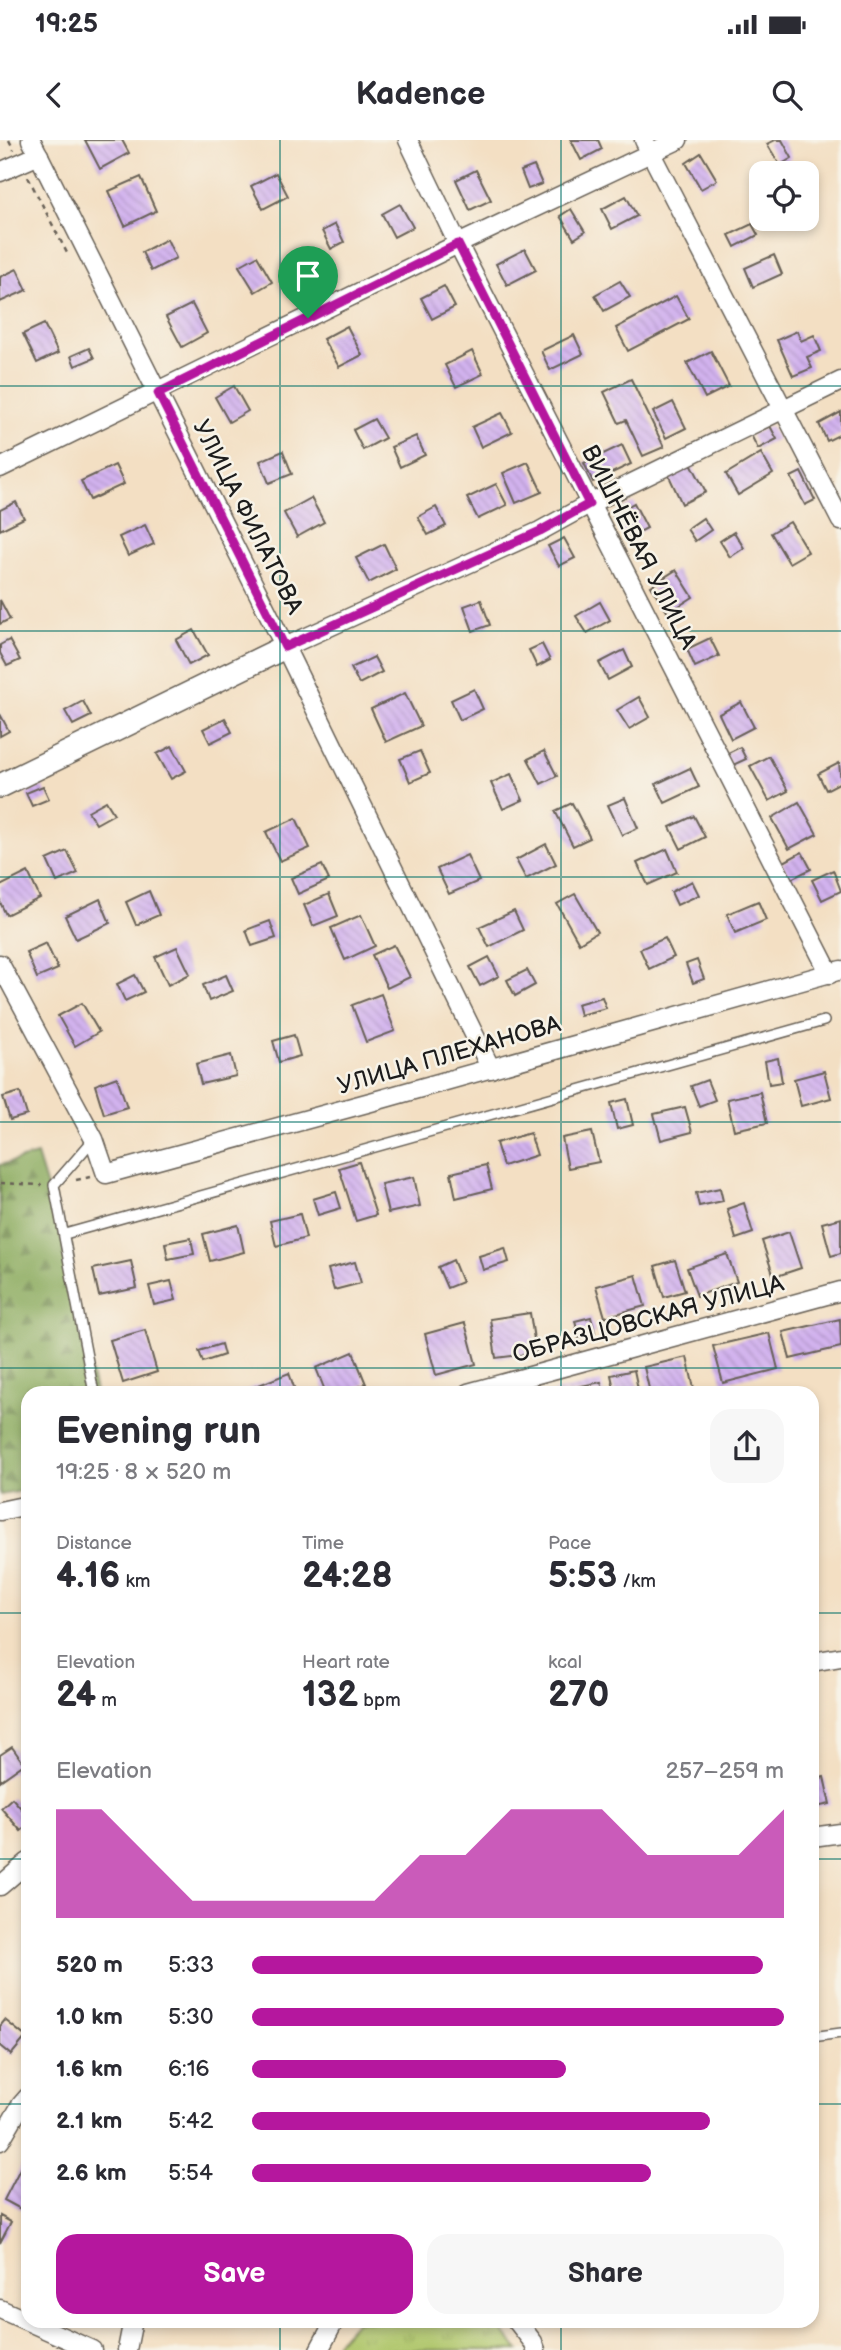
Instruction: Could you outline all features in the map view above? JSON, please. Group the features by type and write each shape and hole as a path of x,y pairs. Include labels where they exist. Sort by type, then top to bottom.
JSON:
{"street":[{"name":"ВИШНЁВАЯ УЛИЦА","path":"408,140 589,504 835,972"},
{"path":"0,468 158,393 647,147 678,140"},
{"path":"647,147 841,520"},
{"path":"0,172 35,148"},
{"name":"УЛИЦА ФИЛАТОВА","path":"35,148 285,647 491,1069"},
{"path":"0,786 285,647 540,531 589,504 841,381"},
{"path":"0,964 94,1139"},
{"name":"УЛИЦА ПЛЕХАНОВА","path":"94,1139 106,1174 835,972"},
{"name":"ОБРАЗЦОВСКАЯ УЛИЦА","path":"494,1386 841,1292"},
{"path":"0,1511 21,1506"},
{"path":"819,1661 841,1657"},
{"path":"819,1836 841,1833"},
{"path":"0,1886 21,1867"},
{"path":"0,2141 21,2105"},
{"path":"0,2309 21,2318"},
{"path":"43,2328 92,2350"},
{"path":"127,2350 131,2328"},
{"path":"318,2350 330,2328"},
{"path":"522,2328 536,2350"}],"lane":[{"path":"65,1234 824,1021"},
{"path":"93,1386 54,1185 94,1139"},
{"path":"819,2036 841,2033"}],"green space":[{"path":"37,1155 63,1239 94,1386 21,1386 21,1491 0,1495 0,1165"},
{"path":"350,2328 500,2328 519,2350 333,2350"}],"building":[{"path":"85,140 122,140 129,153 100,169"},
{"path":"571,140 598,140 602,149 581,160"},
{"path":"782,140 792,158 778,161 767,144"},
{"path":"701,153 717,180 701,189 686,163"},
{"path":"534,166 542,184 528,189 521,171"},
{"path":"476,170 491,200 470,210 456,180"},
{"path":"276,173 288,196 263,209 251,186"},
{"path":"141,177 156,211 125,226 109,191"},
{"path":"626,196 637,216 612,229 602,209"},
{"path":"400,204 413,227 394,237 382,214"},
{"path":"571,209 585,232 574,239 560,216"},
{"path":"335,224 344,242 331,249 322,231"},
{"path":"749,225 749,231 756,231 758,235 735,247 729,235"},
{"path":"167,239 176,258 151,271 142,252"},
{"path":"525,249 536,270 507,285 496,264"},
{"path":"774,255 782,274 753,287 745,268"},
{"path":"257,256 272,282 255,292 239,266"},
{"path":"17,269 27,290 0,302 0,277"},
{"path":"620,281 630,297 604,311 595,295"},
{"path":"444,286 455,307 432,319 421,298"},
{"path":"676,296 689,319 628,351 616,328"},
{"path":"192,304 207,333 182,347 166,317"},
{"path":"44,324 58,353 37,363 23,334"},
{"path":"347,326 362,355 339,367 323,339"},
{"path":"797,331 801,341 814,335 821,351 807,357 812,368 793,376 777,340"},
{"path":"574,335 583,354 550,370 541,351"},
{"path":"89,348 94,358 75,366 71,356"},
{"path":"472,351 483,374 456,387 445,365"},
{"path":"711,351 729,386 705,398 687,363"},
{"path":"631,379 664,447 643,456 626,420 619,423 604,392"},
{"path":"234,386 248,411 229,422 215,397"},
{"path":"673,402 686,428 666,438 653,412"},
{"path":"841,412 841,434 827,441 819,424"},
{"path":"502,413 512,432 481,447 472,427"},
{"path":"374,419 385,438 363,450 353,430"},
{"path":"770,426 777,439 758,449 751,435"},
{"path":"416,436 425,455 400,467 391,447"},
{"path":"622,445 631,464 593,482 584,463"},
{"path":"283,451 292,474 269,483 260,461"},
{"path":"761,453 773,474 738,495 726,474"},
{"path":"528,462 542,492 516,503 503,473"},
{"path":"691,463 706,492 682,504 668,474"},
{"path":"115,465 124,484 90,500 81,481"},
{"path":"801,472 815,500 805,505 791,477"},
{"path":"496,484 507,505 478,519 467,498"},
{"path":"311,498 324,522 297,537 284,513"},
{"path":"16,502 24,518 0,530 0,510"},
{"path":"634,503 647,528 626,539 613,515"},
{"path":"436,507 446,526 428,535 418,517"},
{"path":"703,518 711,530 695,541 687,529"},
{"path":"790,522 808,552 789,563 771,533"},
{"path":"145,525 154,544 128,556 119,537"},
{"path":"734,532 744,548 730,557 720,541"},
{"path":"564,538 575,558 559,566 548,546"},
{"path":"384,544 396,569 369,583 356,558"},
{"path":"676,570 693,597 668,613 651,586"},
{"path":"0,600 10,619 0,624"},
{"path":"481,600 490,625 473,631 464,606"},
{"path":"600,602 610,620 587,633 576,616"},
{"path":"194,630 208,655 189,665 176,640"},
{"path":"710,638 719,656 695,667 687,649"},
{"path":"9,640 20,660 7,666 0,653 0,645"},
{"path":"542,644 550,660 537,667 529,650"},
{"path":"624,650 632,667 608,680 599,663"},
{"path":"374,657 382,672 359,684 351,668"},
{"path":"474,689 483,709 460,720 451,700"},
{"path":"405,693 421,726 386,742 371,709"},
{"path":"639,697 650,717 629,729 617,710"},
{"path":"83,701 91,716 73,725 65,711"},
{"path":"741,702 754,727 731,739 719,714"},
{"path":"0,714 9,731 0,736"},
{"path":"225,718 232,732 210,743 203,729"},
{"path":"172,746 186,771 171,779 157,754"},
{"path":"740,747 746,759 731,766 726,754"},
{"path":"420,751 430,773 410,782 400,759"},
{"path":"544,751 557,776 541,784 528,759"},
{"path":"769,756 788,791 769,801 750,766"},
{"path":"839,763 841,782 826,790 818,774"},
{"path":"690,768 699,787 665,803 656,784"},
{"path":"511,774 523,800 503,809 491,783"},
{"path":"43,786 49,799 32,806 26,793"},
{"path":"625,798 638,828 622,835 608,805"},
{"path":"106,801 114,814 96,824 88,811"},
{"path":"799,802 817,834 789,849 772,818"},
{"path":"572,803 590,838 573,846 555,811"},
{"path":"694,816 705,837 681,849 670,827"},
{"path":"296,818 310,848 280,861 266,832"},
{"path":"546,844 556,864 526,879 516,860"},
{"path":"667,849 677,872 648,885 637,863"},
{"path":"67,851 78,873 57,882 47,860"},
{"path":"802,852 811,869 791,879 782,863"},
{"path":"467,855 479,881 449,894 437,869"},
{"path":"322,865 329,880 298,894 291,878"},
{"path":"833,870 841,891 822,900 812,880"},
{"path":"28,872 40,898 6,915 0,902 0,886"},
{"path":"692,881 699,895 677,905 671,892"},
{"path":"149,891 159,915 136,925 126,902"},
{"path":"329,894 338,916 313,926 304,905"},
{"path":"575,894 597,932 579,943 557,904"},
{"path":"100,899 110,923 76,939 65,916"},
{"path":"758,901 766,920 735,933 727,914"},
{"path":"514,911 523,930 489,947 479,927"},
{"path":"361,915 375,946 345,960 331,928"},
{"path":"270,921 276,938 252,946 246,930"},
{"path":"665,938 674,957 649,969 640,949"},
{"path":"46,943 58,969 37,978 26,952"},
{"path":"394,945 410,977 387,988 372,955"},
{"path":"177,947 190,974 168,985 155,957"},
{"path":"489,957 499,976 480,986 470,967"},
{"path":"697,960 704,979 693,983 686,964"},
{"path":"527,970 535,985 515,996 507,980"},
{"path":"135,975 144,992 125,1001 117,984"},
{"path":"226,975 233,991 209,1001 203,985"},
{"path":"381,994 395,1031 366,1042 352,1005"},
{"path":"602,997 606,1008 580,1015 577,1004"},
{"path":"82,1003 99,1032 75,1046 58,1016"},
{"path":"294,1035 300,1056 279,1062 273,1041"},
{"path":"231,1055 236,1076 201,1084 196,1064"},
{"path":"778,1058 782,1082 769,1084 765,1061"},
{"path":"824,1071 831,1098 801,1106 794,1079"},
{"path":"117,1077 127,1107 104,1114 95,1085"},
{"path":"707,1080 715,1100 699,1106 691,1086"},
{"path":"20,1092 27,1115 10,1120 3,1097"},
{"path":"760,1092 767,1123 734,1130 727,1099"},
{"path":"627,1099 633,1125 617,1129 611,1103"},
{"path":"685,1107 692,1132 661,1140 654,1114"},
{"path":"592,1132 599,1162 568,1168 562,1138"},
{"path":"530,1133 537,1155 503,1166 496,1143"},
{"path":"359,1162 376,1215 356,1221 339,1168"},
{"path":"486,1165 492,1189 456,1198 451,1173"},
{"path":"414,1177 420,1206 388,1213 381,1184"},
{"path":"720,1188 723,1201 699,1206 696,1193"},
{"path":"336,1192 341,1208 318,1215 313,1199"},
{"path":"744,1203 753,1233 736,1239 727,1209"},
{"path":"300,1214 306,1238 276,1246 270,1221"},
{"path":"841,1218 841,1253 831,1256 822,1223"},
{"path":"238,1225 244,1252 210,1261 203,1234"},
{"path":"789,1232 801,1268 774,1277 762,1241"},
{"path":"191,1238 194,1254 168,1259 165,1243"},
{"path":"505,1248 509,1262 483,1270 479,1256"},
{"path":"727,1254 737,1282 697,1296 687,1268"},
{"path":"453,1260 462,1282 447,1288 438,1267"},
{"path":"675,1260 685,1291 664,1297 655,1266"},
{"path":"131,1261 137,1288 99,1296 93,1269"},
{"path":"355,1262 361,1283 334,1290 328,1269"},
{"path":"636,1275 645,1306 605,1317 596,1286"},
{"path":"171,1281 176,1300 154,1305 149,1286"},
{"path":"530,1313 536,1353 496,1358 490,1319"},
{"path":"591,1317 595,1333 579,1338 575,1321"},
{"path":"840,1319 841,1347 790,1359 783,1332"},
{"path":"465,1323 476,1364 436,1375 425,1334"},
{"path":"145,1330 157,1372 123,1383 110,1340"},
{"path":"769,1333 778,1369 723,1383 713,1346"},
{"path":"221,1344 224,1355 203,1362 199,1351"},
{"path":"353,1352 366,1384 323,1386 316,1368"},
{"path":"687,1357 693,1386 648,1386 644,1367"},
{"path":"634,1370 637,1386 613,1386 611,1375"},
{"path":"289,1373 294,1386 256,1386"},
{"path":"601,1382 602,1386 582,1386"},
{"path":"12,1747 21,1760 21,1766 0,1781 0,1755"},
{"path":"824,1777 830,1804 819,1806 819,1778"},
{"path":"12,1798 21,1808 21,1831 1,1808"},
{"path":"5,2020 21,2033 21,2043 11,2055 0,2046 0,2026"},
{"path":"21,2167 21,2209 4,2200"},
{"path":"0,2216 11,2222 0,2243"}],"route":[{"path":"458,244 589,504 540,531 285,647 158,393 308,318 458,244"}]}
